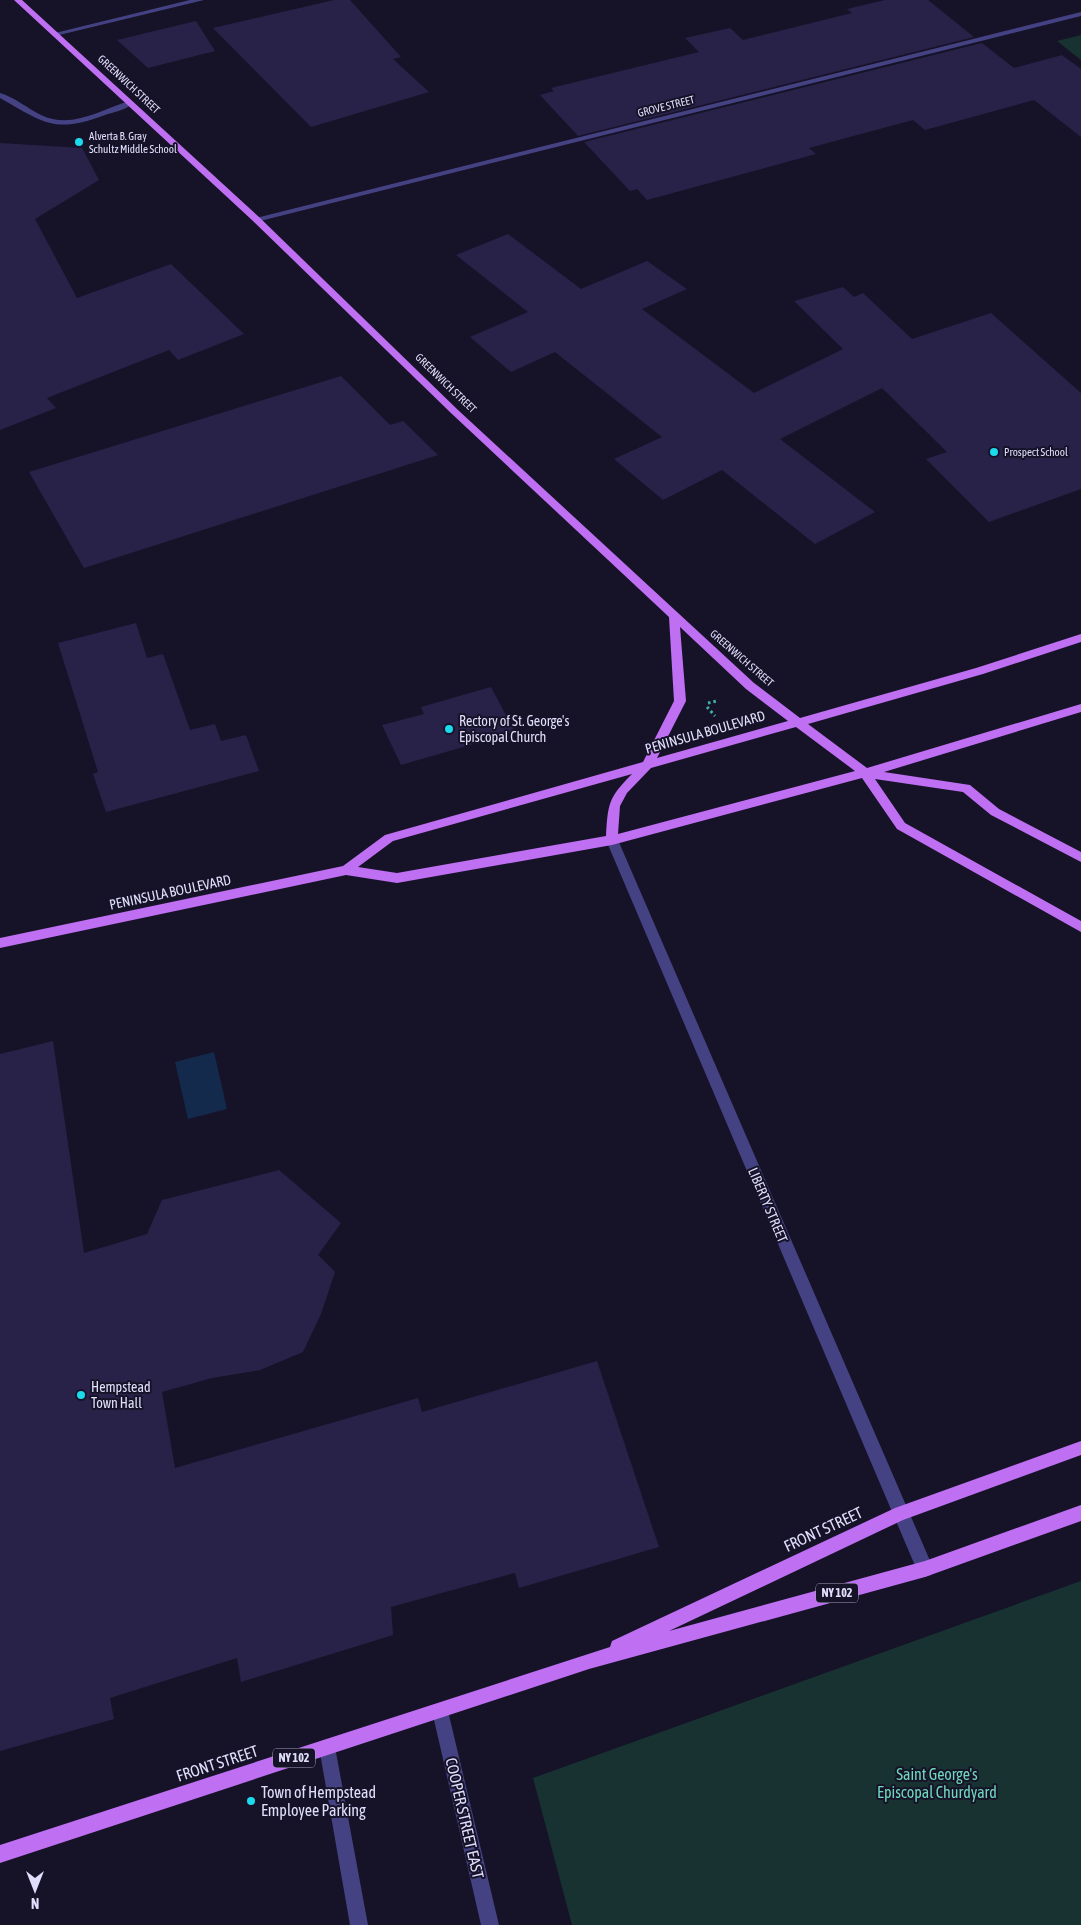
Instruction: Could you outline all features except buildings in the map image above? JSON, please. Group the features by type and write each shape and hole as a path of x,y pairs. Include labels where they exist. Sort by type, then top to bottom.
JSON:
{"main road":[{"name":"GREENWICH STREET","path":"18,0 256,219 455,412 750,686 865,773 901,826 1081,927"},
{"path":"612,840 614,806 623,790 648,764 680,701 674,615"},
{"name":"PENINSULA BOULEVARD","path":"346,870 389,838 979,671 1081,638"},
{"name":"PENINSULA BOULEVARD","path":"0,943 346,870 397,878 612,840 865,773 1081,708"},
{"name":"GREENWICH STREET","path":"865,773 966,788 996,812 1081,857"},
{"name":"FRONT STREET","path":"588,1661 900,1513 1081,1448"},
{"name":"FRONT STREET","path":"0,1854 588,1661 925,1569 1081,1512"}],"street":[{"path":"56,34 200,0"},
{"name":"GROVE STREET","path":"256,219 1081,14"},
{"path":"0,95 50,122 63,124 130,104"},
{"name":"LIBERTY STREET","path":"612,840 925,1569"},
{"name":"COOPER STREET EAST","path":"440,1711 490,1925"},
{"path":"327,1747 359,1925"}],"path":[{"path":"705,704 715,716"}],"green space":[{"path":"1081,35 1081,60 1057,41"},
{"name":"Saint George's Episcopal Churdyard","path":"1081,1581 1081,1925 572,1925 533,1778"}],"water":[{"path":"214,1052 227,1109 188,1119 175,1062"}],"place":[{"name":"Alverta B. Gray Schultz Middle School","path":"79,142"},
{"name":"Prospect School","path":"994,452"},
{"name":"Rectory of St. George's Episcopal Church","path":"449,729"},
{"name":"Hempstead Town Hall","path":"81,1395"},
{"name":"Town of Hempstead Employee Parking","path":"251,1801"}]}
